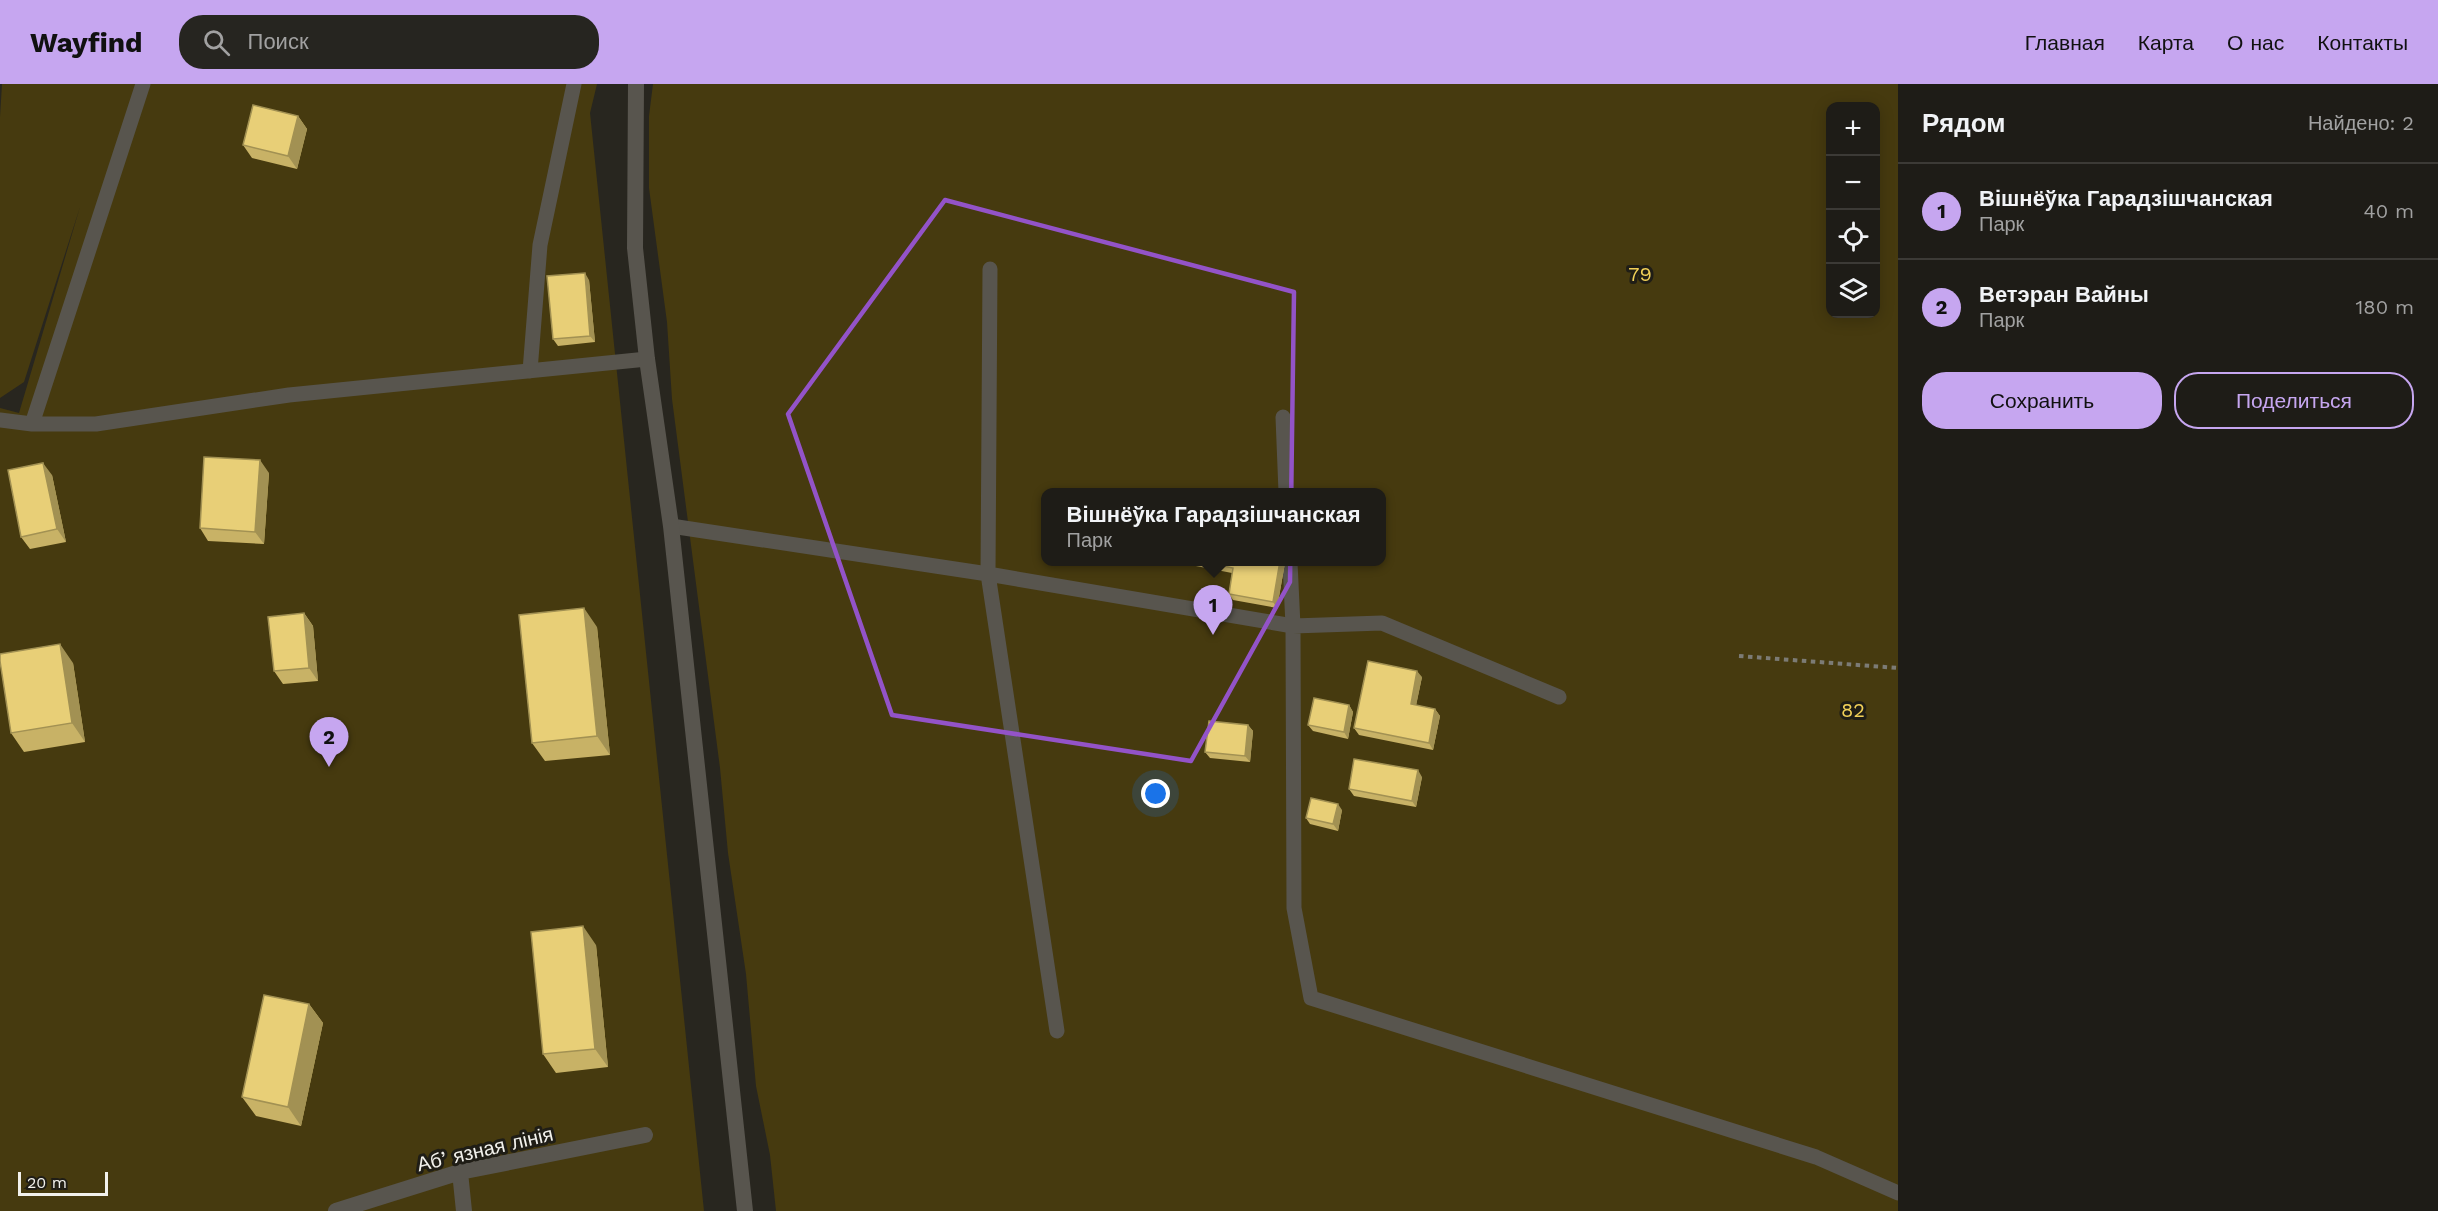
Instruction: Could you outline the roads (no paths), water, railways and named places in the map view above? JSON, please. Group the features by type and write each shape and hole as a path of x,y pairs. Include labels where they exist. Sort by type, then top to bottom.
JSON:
{"street":[{"path":"636,84 635,248 647,359 671,526 745,1211"},
{"name":"Абʼязная лінія","path":"336,1211 460,1172 645,1135"},
{"path":"460,1172 464,1211"}],"lane":[{"path":"32,424 143,84"},
{"path":"530,370 540,245 574,84"},
{"path":"990,269 988,574 1057,1031"},
{"path":"0,420 32,424 96,424 290,395 647,359"},
{"path":"1283,417 1287,488"},
{"path":"671,526 988,574 1293,626 1382,623 1559,697"},
{"path":"1290,566 1293,626 1294,908 1311,998 1816,1157 1898,1193"}],"place":[{"name":"Вішнёўка Гарадзішчанская","path":"1213,635"},
{"name":"Ветэран Вайны","path":"329,767"}],"park label":[{"name":"79","path":"1640,274"},
{"name":"82","path":"1853,710"}]}
